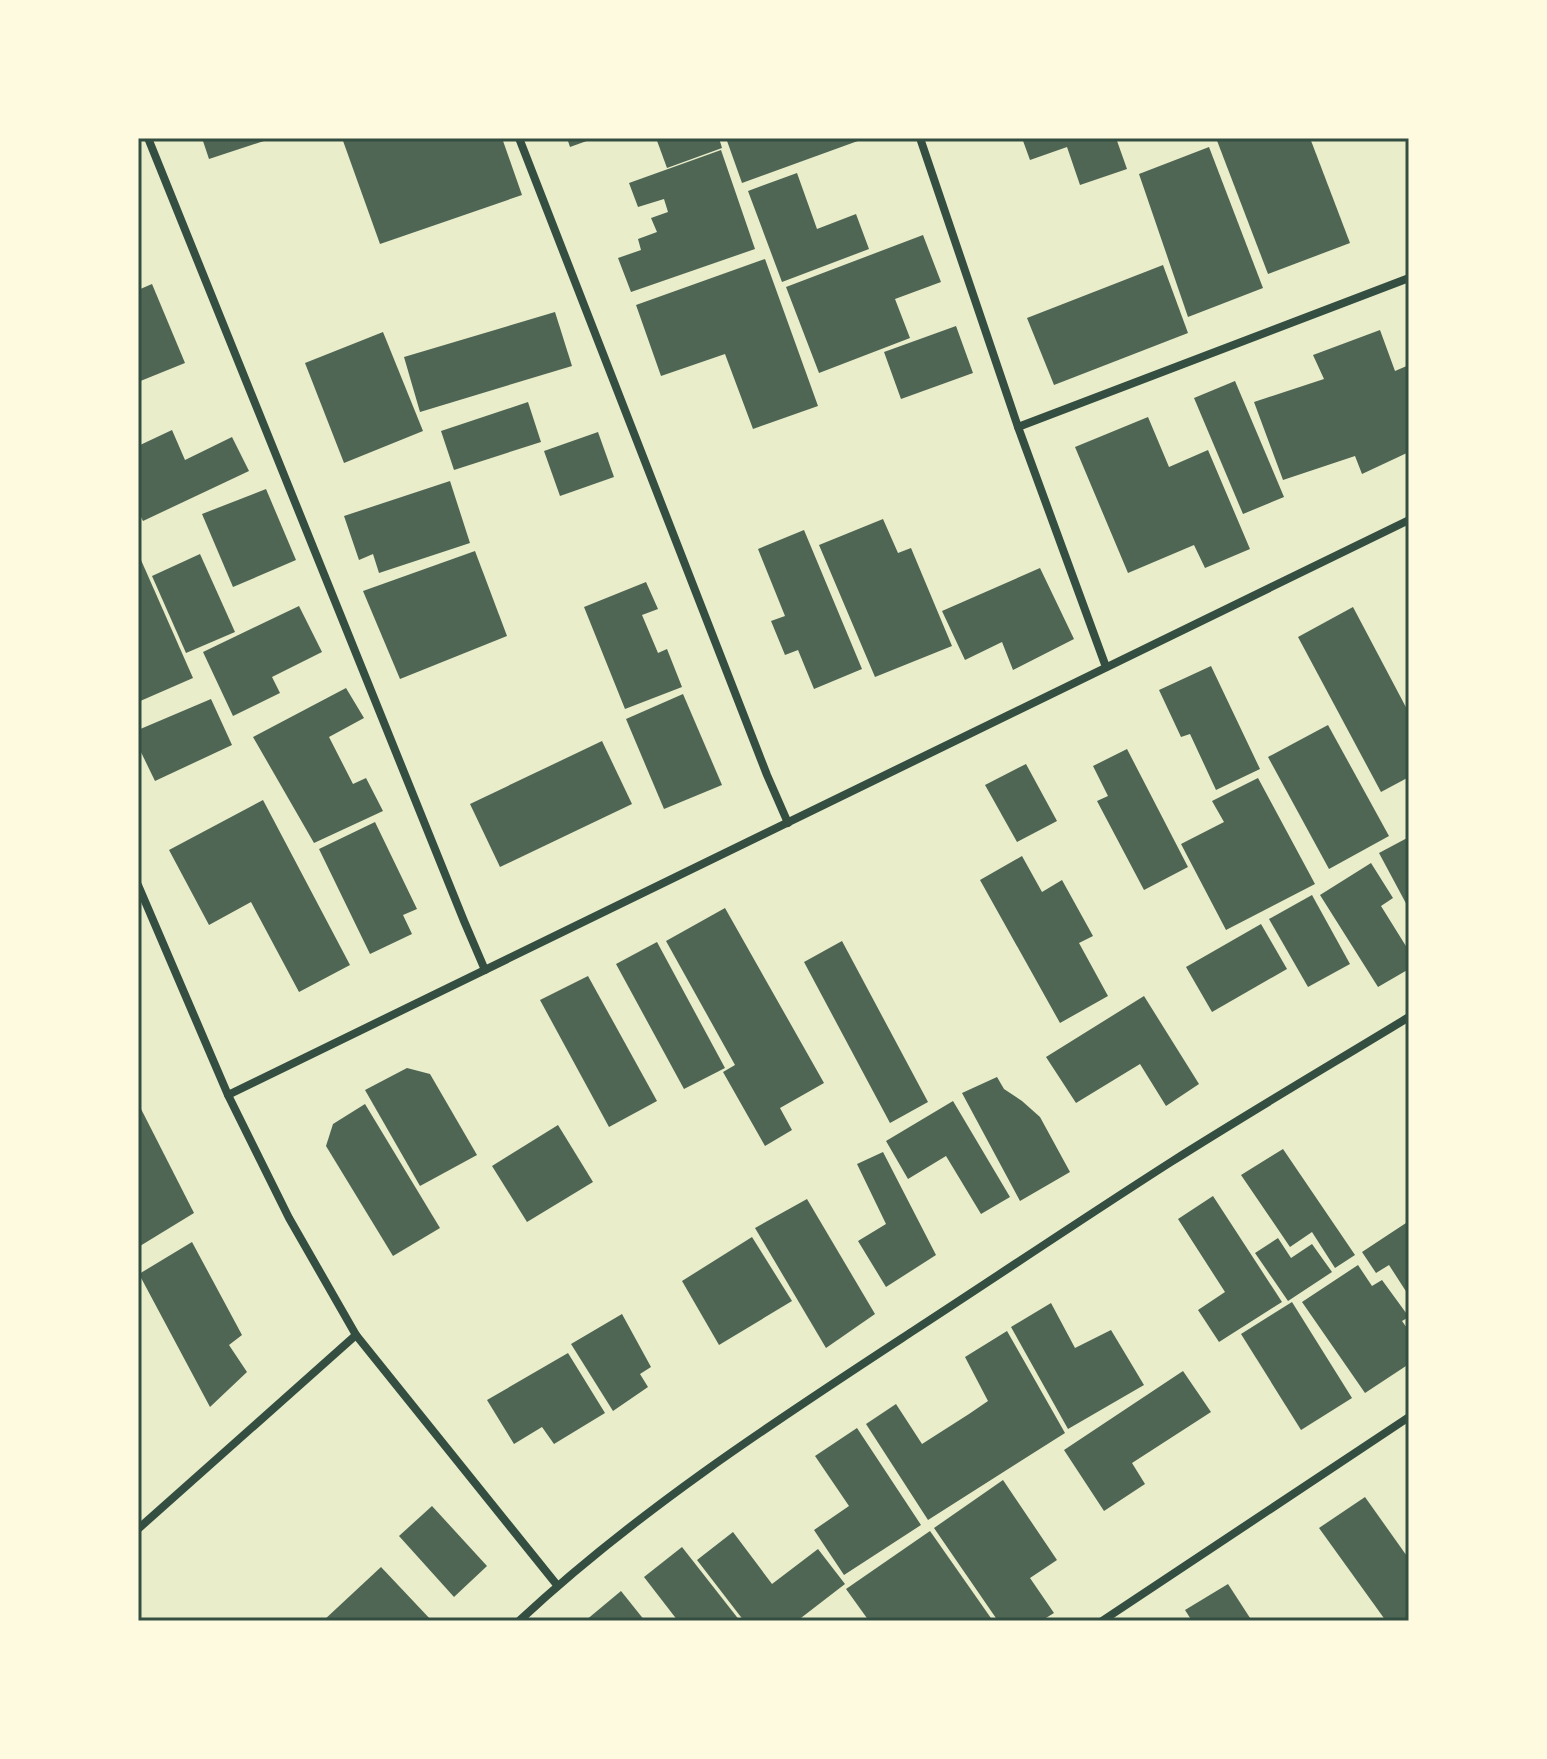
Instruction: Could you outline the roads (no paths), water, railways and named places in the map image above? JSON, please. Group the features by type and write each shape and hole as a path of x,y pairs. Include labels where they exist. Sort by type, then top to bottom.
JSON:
{"street":[{"path":"148,138 485,970"},
{"path":"519,138 788,823"},
{"path":"920,138 1018,427 1106,667"},
{"path":"1018,427 1409,278"},
{"path":"228,1095 1409,520"},
{"path":"138,885 228,1095 289,1218 356,1335 557,1585"},
{"path":"519,1621 557,1585 695,1479 802,1404 1172,1161 1409,1017"},
{"path":"138,1529 356,1335"},
{"path":"1102,1621 1409,1417"}]}
